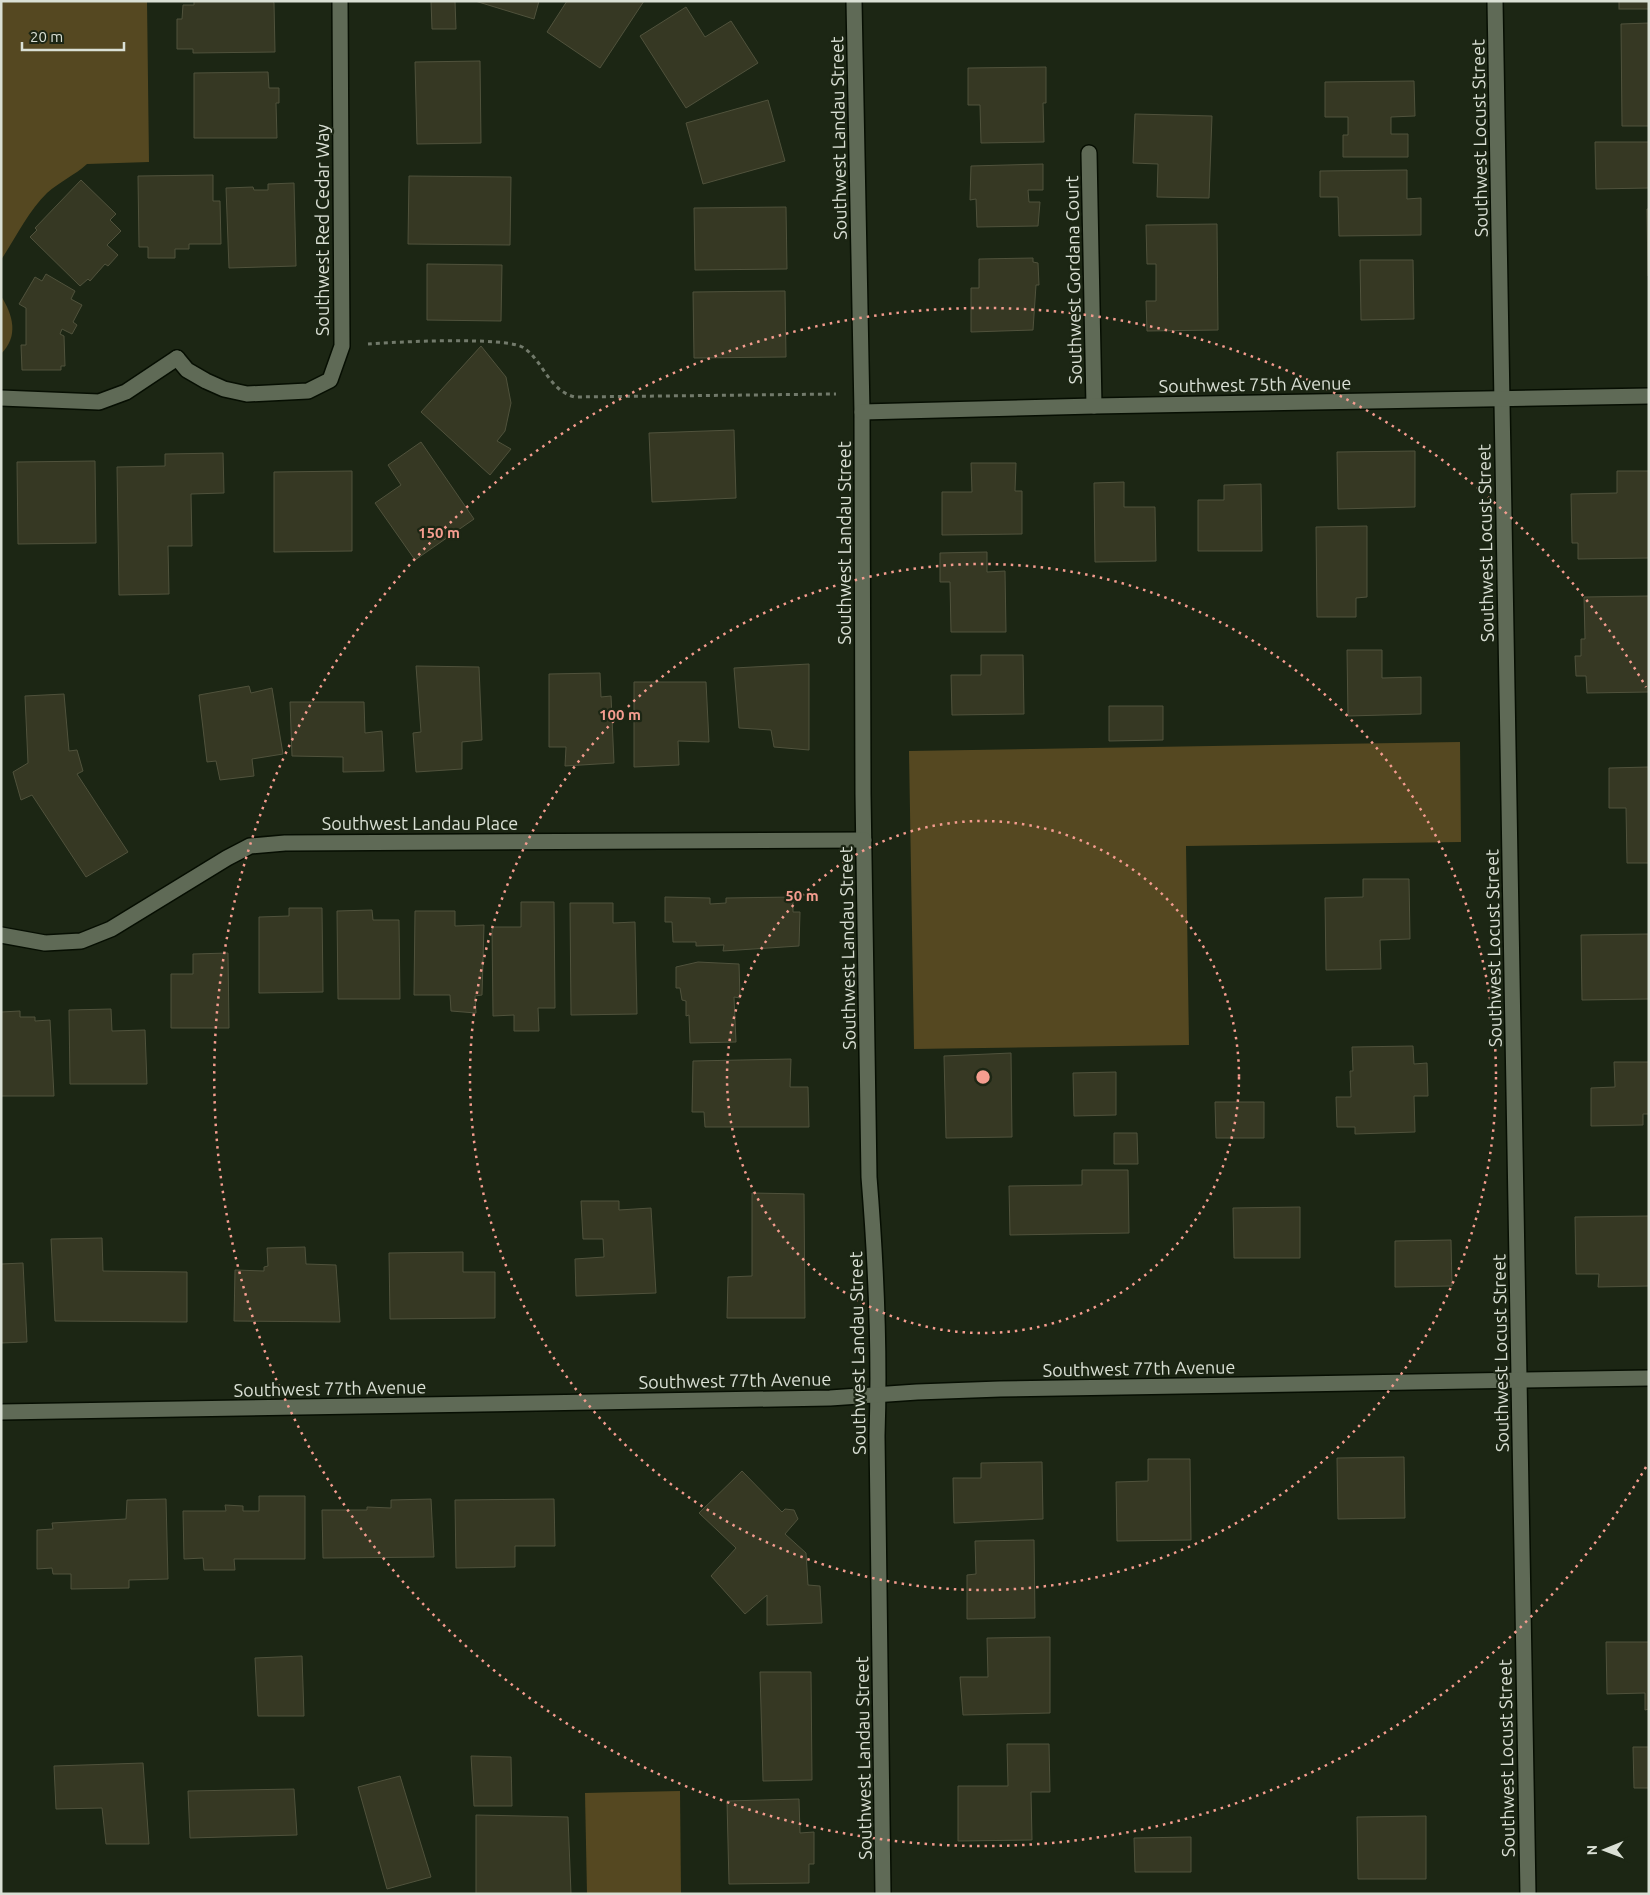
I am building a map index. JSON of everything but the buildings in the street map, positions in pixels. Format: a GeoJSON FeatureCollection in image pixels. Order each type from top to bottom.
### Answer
{"type":"FeatureCollection","features":[{"type":"Feature","properties":{"kind":"street","name":"Southwest Red Cedar Way"},"geometry":{"type":"LineString","coordinates":[[1,398],[99,402],[126,392],[177,358],[187,370],[224,389],[246,394],[285,394],[308,391],[330,380],[342,346],[340,1]]}},
{"type":"Feature","properties":{"kind":"street","name":"Southwest Landau Street"},"geometry":{"type":"LineString","coordinates":[[854,1],[862,394],[864,840],[869,1177],[874,1238],[879,1364],[877,1436],[883,1894]]}},
{"type":"Feature","properties":{"kind":"street","name":"Southwest Locust Street"},"geometry":{"type":"LineString","coordinates":[[1495,1],[1528,1894]]}},
{"type":"Feature","properties":{"kind":"street","name":"Southwest Gordana Court"},"geometry":{"type":"LineString","coordinates":[[1089,153],[1094,406]]}},
{"type":"Feature","properties":{"kind":"street","name":"Southwest 75th Avenue"},"geometry":{"type":"LineString","coordinates":[[862,412],[1649,396]]}},
{"type":"Feature","properties":{"kind":"street","name":"Southwest Landau Place"},"geometry":{"type":"LineString","coordinates":[[1,936],[45,943],[81,941],[111,929],[250,846],[285,842],[864,840]]}},
{"type":"Feature","properties":{"kind":"street","name":"Southwest 77th Avenue"},"geometry":{"type":"LineString","coordinates":[[1,1412],[878,1396],[917,1392],[1010,1389],[1649,1378]]}},
{"type":"Feature","properties":{"kind":"path"},"geometry":{"type":"LineString","coordinates":[[342,346],[414,342],[498,342],[515,344],[523,347],[530,354],[558,389],[565,395],[575,397],[862,394]]}},
{"type":"Feature","properties":{"kind":"shaded area"},"geometry":{"type":"Polygon","coordinates":[[[1,1],[147,1],[149,162],[87,164],[40,200],[1,260],[1,1]]]}},
{"type":"Feature","properties":{"kind":"shaded area"},"geometry":{"type":"Polygon","coordinates":[[[1,296],[9,311],[12,333],[7,347],[1,354],[1,296]]]}},
{"type":"Feature","properties":{"kind":"shaded area"},"geometry":{"type":"Polygon","coordinates":[[[1460,742],[1461,842],[1186,846],[1189,1045],[914,1049],[909,751],[1460,742]]]}},
{"type":"Feature","properties":{"kind":"shaded area"},"geometry":{"type":"Polygon","coordinates":[[[680,1791],[681,1894],[587,1894],[585,1793],[680,1791]]]}}]}
